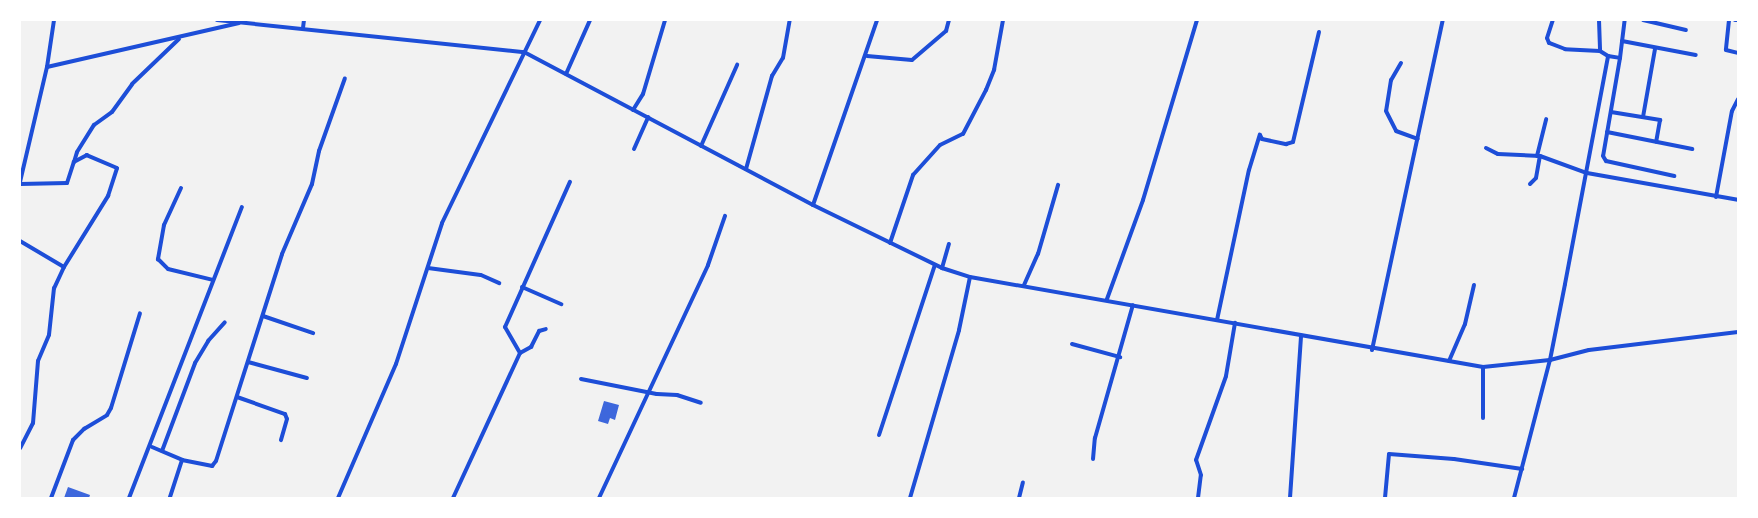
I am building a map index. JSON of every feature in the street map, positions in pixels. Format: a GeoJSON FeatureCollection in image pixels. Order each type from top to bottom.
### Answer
{"type":"FeatureCollection","features":[{"type":"Feature","properties":{"kind":"street"},"geometry":{"type":"LineString","coordinates":[[54,20],[47,68],[20,183],[67,183],[74,162],[94,125],[112,112],[132,84],[179,39]]}},
{"type":"Feature","properties":{"kind":"street"},"geometry":{"type":"LineString","coordinates":[[218,20],[524,52],[813,205],[935,265],[970,277],[1107,299],[1372,350],[1483,367],[1550,360],[1589,350],[1738,332]]}},
{"type":"Feature","properties":{"kind":"street"},"geometry":{"type":"LineString","coordinates":[[303,28],[304,20]]}},
{"type":"Feature","properties":{"kind":"street"},"geometry":{"type":"LineString","coordinates":[[338,498],[396,364],[442,223],[540,20]]}},
{"type":"Feature","properties":{"kind":"street"},"geometry":{"type":"LineString","coordinates":[[566,74],[590,20]]}},
{"type":"Feature","properties":{"kind":"street"},"geometry":{"type":"LineString","coordinates":[[633,110],[643,94],[664,20]]}},
{"type":"Feature","properties":{"kind":"street"},"geometry":{"type":"LineString","coordinates":[[746,169],[772,76],[783,58],[790,20]]}},
{"type":"Feature","properties":{"kind":"street"},"geometry":{"type":"LineString","coordinates":[[813,205],[867,56],[878,20]]}},
{"type":"Feature","properties":{"kind":"street"},"geometry":{"type":"LineString","coordinates":[[867,56],[912,60],[946,31],[949,20]]}},
{"type":"Feature","properties":{"kind":"street"},"geometry":{"type":"LineString","coordinates":[[890,243],[913,175],[940,145],[963,134],[986,90],[994,70],[1003,20]]}},
{"type":"Feature","properties":{"kind":"street"},"geometry":{"type":"LineString","coordinates":[[1107,299],[1143,200],[1197,20]]}},
{"type":"Feature","properties":{"kind":"street"},"geometry":{"type":"LineString","coordinates":[[1372,350],[1443,20]]}},
{"type":"Feature","properties":{"kind":"street"},"geometry":{"type":"LineString","coordinates":[[1553,20],[1547,38],[1549,43],[1565,49],[1600,51],[1608,56],[1620,58]]}},
{"type":"Feature","properties":{"kind":"street"},"geometry":{"type":"LineString","coordinates":[[1599,20],[1600,51]]}},
{"type":"Feature","properties":{"kind":"street"},"geometry":{"type":"LineString","coordinates":[[1625,20],[1603,156],[1606,161],[1674,176]]}},
{"type":"Feature","properties":{"kind":"street"},"geometry":{"type":"LineString","coordinates":[[1643,20],[1686,30]]}},
{"type":"Feature","properties":{"kind":"street"},"geometry":{"type":"LineString","coordinates":[[1729,20],[1726,50],[1738,53]]}},
{"type":"Feature","properties":{"kind":"street"},"geometry":{"type":"LineString","coordinates":[[47,68],[179,39],[241,22]]}},
{"type":"Feature","properties":{"kind":"street"},"geometry":{"type":"LineString","coordinates":[[1217,320],[1249,170],[1260,135],[1262,139],[1286,144],[1293,142],[1318,32]]}},
{"type":"Feature","properties":{"kind":"street"},"geometry":{"type":"LineString","coordinates":[[1622,41],[1655,49],[1696,55]]}},
{"type":"Feature","properties":{"kind":"street"},"geometry":{"type":"LineString","coordinates":[[1643,117],[1655,49]]}},
{"type":"Feature","properties":{"kind":"street"},"geometry":{"type":"LineString","coordinates":[[1514,498],[1550,360],[1608,56]]}},
{"type":"Feature","properties":{"kind":"street"},"geometry":{"type":"LineString","coordinates":[[1401,63],[1400,61],[1391,80],[1386,111],[1396,131],[1418,139]]}},
{"type":"Feature","properties":{"kind":"street"},"geometry":{"type":"LineString","coordinates":[[702,146],[737,65]]}},
{"type":"Feature","properties":{"kind":"street"},"geometry":{"type":"LineString","coordinates":[[152,447],[182,460],[212,466],[221,449],[295,220],[312,184],[319,151],[345,78]]}},
{"type":"Feature","properties":{"kind":"street"},"geometry":{"type":"LineString","coordinates":[[1716,197],[1732,111],[1738,100]]}},
{"type":"Feature","properties":{"kind":"street"},"geometry":{"type":"LineString","coordinates":[[1611,112],[1660,120],[1656,142]]}},
{"type":"Feature","properties":{"kind":"street"},"geometry":{"type":"LineString","coordinates":[[634,149],[648,117]]}},
{"type":"Feature","properties":{"kind":"street"},"geometry":{"type":"LineString","coordinates":[[1530,184],[1536,178],[1546,119]]}},
{"type":"Feature","properties":{"kind":"street"},"geometry":{"type":"LineString","coordinates":[[1607,132],[1692,149]]}},
{"type":"Feature","properties":{"kind":"street"},"geometry":{"type":"LineString","coordinates":[[1486,148],[1498,154],[1539,156],[1587,173],[1738,200]]}},
{"type":"Feature","properties":{"kind":"street"},"geometry":{"type":"LineString","coordinates":[[20,448],[33,423],[38,361],[49,335],[54,288],[64,267],[108,196],[117,168],[87,155],[74,162]]}},
{"type":"Feature","properties":{"kind":"street"},"geometry":{"type":"LineString","coordinates":[[520,353],[506,327],[522,287],[570,182]]}},
{"type":"Feature","properties":{"kind":"street"},"geometry":{"type":"LineString","coordinates":[[1024,286],[1038,254],[1058,185]]}},
{"type":"Feature","properties":{"kind":"street"},"geometry":{"type":"LineString","coordinates":[[181,188],[164,225],[158,259],[168,269],[213,280]]}},
{"type":"Feature","properties":{"kind":"street"},"geometry":{"type":"LineString","coordinates":[[129,498],[152,447],[213,280],[242,207]]}},
{"type":"Feature","properties":{"kind":"street"},"geometry":{"type":"LineString","coordinates":[[599,498],[647,390],[708,265],[724,216]]}},
{"type":"Feature","properties":{"kind":"street"},"geometry":{"type":"LineString","coordinates":[[20,241],[64,267]]}},
{"type":"Feature","properties":{"kind":"street"},"geometry":{"type":"LineString","coordinates":[[942,268],[949,244]]}},
{"type":"Feature","properties":{"kind":"street"},"geometry":{"type":"LineString","coordinates":[[879,434],[935,265]]}},
{"type":"Feature","properties":{"kind":"street"},"geometry":{"type":"LineString","coordinates":[[428,268],[481,275],[499,282]]}},
{"type":"Feature","properties":{"kind":"street"},"geometry":{"type":"LineString","coordinates":[[910,498],[959,330],[970,277]]}},
{"type":"Feature","properties":{"kind":"street"},"geometry":{"type":"LineString","coordinates":[[1449,361],[1465,324],[1474,285]]}},
{"type":"Feature","properties":{"kind":"street"},"geometry":{"type":"LineString","coordinates":[[522,287],[561,304]]}},
{"type":"Feature","properties":{"kind":"street"},"geometry":{"type":"LineString","coordinates":[[1092,459],[1095,438],[1120,357],[1133,305]]}},
{"type":"Feature","properties":{"kind":"street"},"geometry":{"type":"LineString","coordinates":[[51,498],[73,440],[84,429],[108,415],[140,313]]}},
{"type":"Feature","properties":{"kind":"street"},"geometry":{"type":"LineString","coordinates":[[263,316],[314,333]]}},
{"type":"Feature","properties":{"kind":"street"},"geometry":{"type":"LineString","coordinates":[[162,451],[196,363],[208,341],[225,322]]}},
{"type":"Feature","properties":{"kind":"street"},"geometry":{"type":"LineString","coordinates":[[1198,498],[1201,475],[1196,460],[1226,376],[1235,323]]}},
{"type":"Feature","properties":{"kind":"street"},"geometry":{"type":"LineString","coordinates":[[453,498],[520,353],[531,346],[539,331],[546,329]]}},
{"type":"Feature","properties":{"kind":"street"},"geometry":{"type":"LineString","coordinates":[[1290,498],[1301,335]]}},
{"type":"Feature","properties":{"kind":"street"},"geometry":{"type":"LineString","coordinates":[[1072,344],[1120,357]]}},
{"type":"Feature","properties":{"kind":"street"},"geometry":{"type":"LineString","coordinates":[[248,362],[308,378]]}},
{"type":"Feature","properties":{"kind":"street"},"geometry":{"type":"LineString","coordinates":[[1483,367],[1483,418]]}},
{"type":"Feature","properties":{"kind":"street"},"geometry":{"type":"LineString","coordinates":[[581,379],[647,390],[701,402]]}},
{"type":"Feature","properties":{"kind":"street"},"geometry":{"type":"LineString","coordinates":[[237,397],[285,414],[287,419],[281,440]]}},
{"type":"Feature","properties":{"kind":"street"},"geometry":{"type":"LineString","coordinates":[[1385,498],[1389,454],[1454,459],[1522,469]]}},
{"type":"Feature","properties":{"kind":"street"},"geometry":{"type":"LineString","coordinates":[[177,498],[170,497],[182,460]]}},
{"type":"Feature","properties":{"kind":"street"},"geometry":{"type":"LineString","coordinates":[[1019,498],[1023,482]]}},
{"type":"Feature","properties":{"kind":"building"},"geometry":{"type":"Polygon","coordinates":[[[604,401],[619,405],[615,420],[610,418],[608,424],[598,421],[604,401]]]}},
{"type":"Feature","properties":{"kind":"building"},"geometry":{"type":"Polygon","coordinates":[[[68,487],[90,495],[89,498],[64,498],[68,487]]]}}]}
